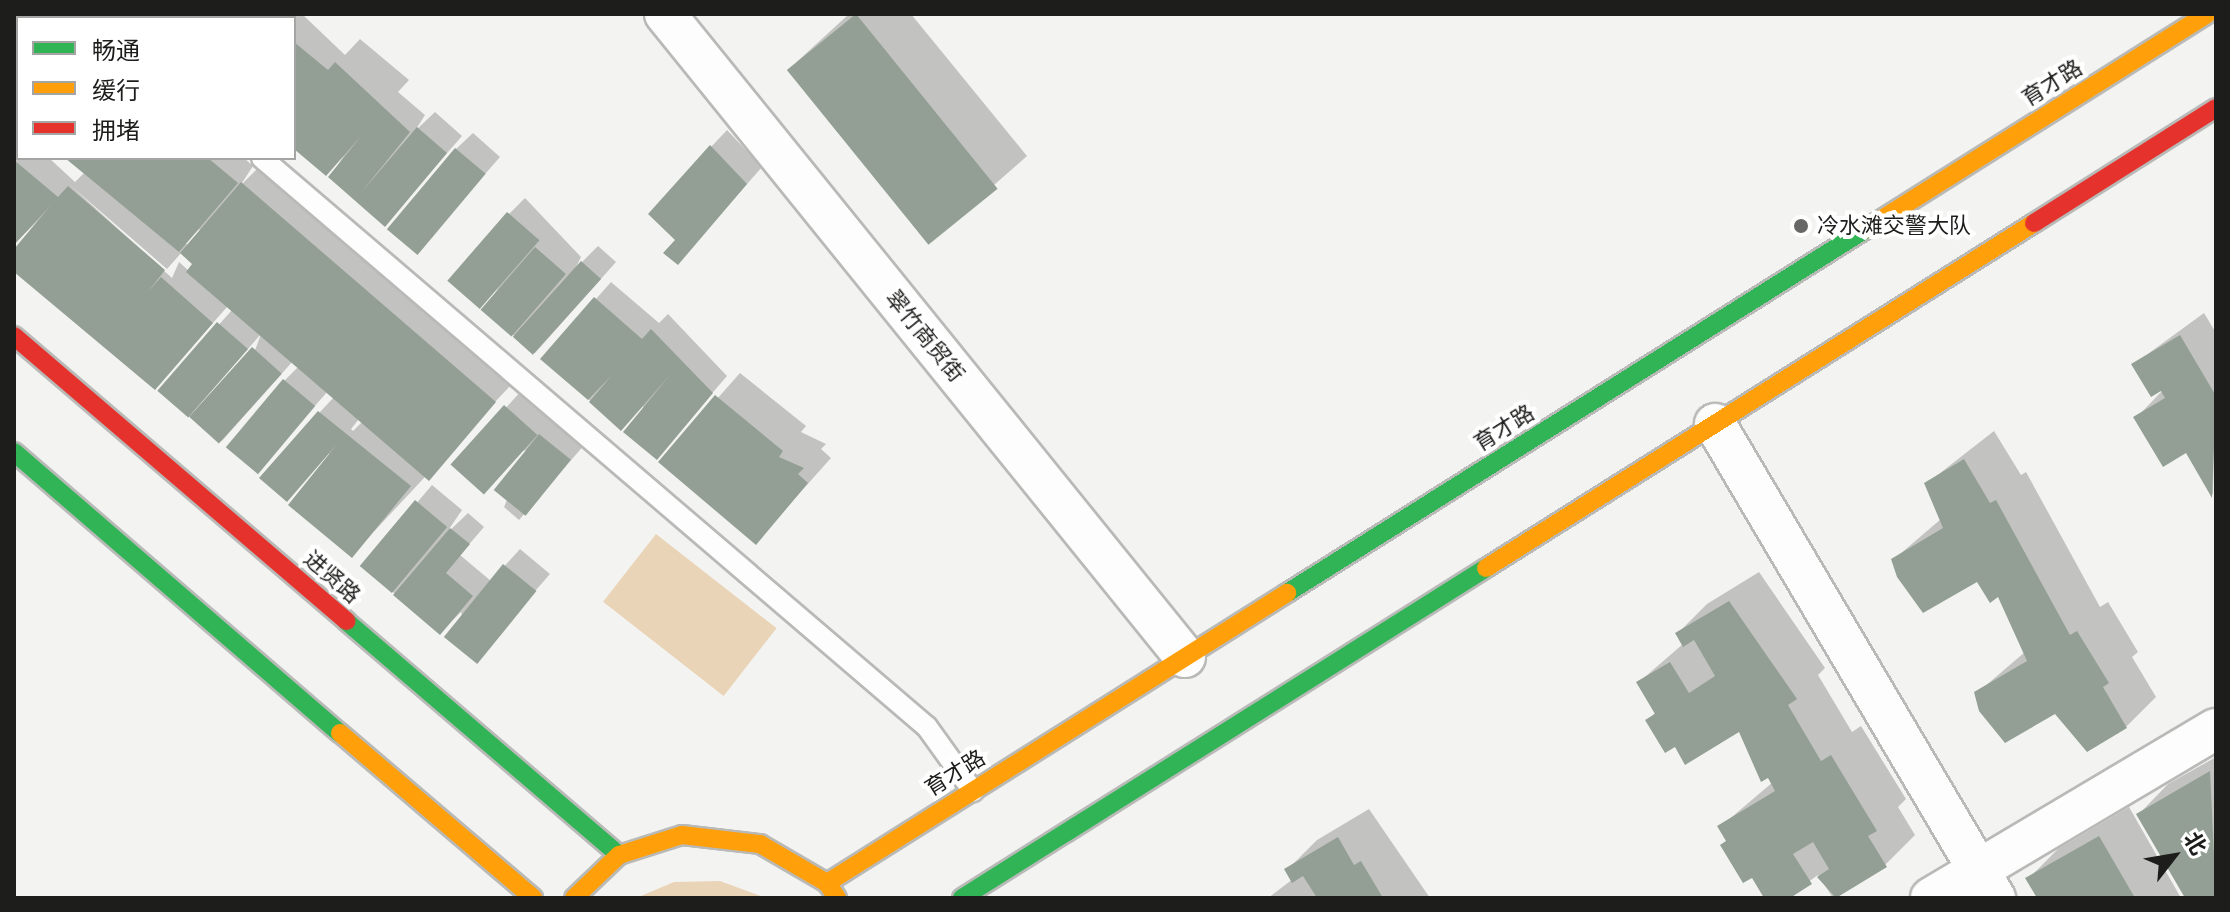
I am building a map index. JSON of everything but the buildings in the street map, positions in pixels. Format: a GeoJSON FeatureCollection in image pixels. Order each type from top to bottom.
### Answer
{"type":"FeatureCollection","features":[{"type":"Feature","properties":{"kind":"main road","name":"育才路"},"geometry":{"type":"LineString","coordinates":[[832,890],[973,791],[2207,14]]}},
{"type":"Feature","properties":{"kind":"main road"},"geometry":{"type":"LineString","coordinates":[[962,898],[2216,108]]}},
{"type":"Feature","properties":{"kind":"main road","name":"进贤路"},"geometry":{"type":"LineString","coordinates":[[14,336],[619,855]]}},
{"type":"Feature","properties":{"kind":"main road"},"geometry":{"type":"LineString","coordinates":[[14,452],[533,898]]}},
{"type":"Feature","properties":{"kind":"main road"},"geometry":{"type":"LineString","coordinates":[[574,898],[619,855],[682,835],[760,844],[832,890]]}},
{"type":"Feature","properties":{"kind":"street","name":"翠竹商贸街"},"geometry":{"type":"LineString","coordinates":[[665,14],[1185,657]]}},
{"type":"Feature","properties":{"kind":"street"},"geometry":{"type":"LineString","coordinates":[[1715,424],[1987,884]]}},
{"type":"Feature","properties":{"kind":"street"},"geometry":{"type":"LineString","coordinates":[[1931,898],[1987,884],[2216,729]]}},
{"type":"Feature","properties":{"kind":"lane"},"geometry":{"type":"LineString","coordinates":[[264,160],[927,727],[973,791]]}},
{"type":"Feature","properties":{"kind":"shaded area"},"geometry":{"type":"Polygon","coordinates":[[[656,534],[777,628],[724,696],[603,602],[656,534]]]}},
{"type":"Feature","properties":{"kind":"shaded area"},"geometry":{"type":"Polygon","coordinates":[[[720,881],[766,898],[636,898],[674,882],[720,881]]]}},
{"type":"Feature","properties":{"kind":"traffic: fast"},"geometry":{"type":"LineString","coordinates":[[1287,593],[1866,229]]}},
{"type":"Feature","properties":{"kind":"traffic: fast"},"geometry":{"type":"LineString","coordinates":[[14,452],[340,733]]}},
{"type":"Feature","properties":{"kind":"traffic: fast"},"geometry":{"type":"LineString","coordinates":[[962,898],[1486,568]]}},
{"type":"Feature","properties":{"kind":"traffic: fast"},"geometry":{"type":"LineString","coordinates":[[346,621],[619,855]]}},
{"type":"Feature","properties":{"kind":"traffic: slow"},"geometry":{"type":"LineString","coordinates":[[1866,229],[2207,14]]}},
{"type":"Feature","properties":{"kind":"traffic: slow"},"geometry":{"type":"LineString","coordinates":[[1486,568],[2034,223]]}},
{"type":"Feature","properties":{"kind":"traffic: slow"},"geometry":{"type":"LineString","coordinates":[[827,883],[1287,593]]}},
{"type":"Feature","properties":{"kind":"traffic: slow"},"geometry":{"type":"LineString","coordinates":[[340,733],[533,898]]}},
{"type":"Feature","properties":{"kind":"traffic: slow"},"geometry":{"type":"LineString","coordinates":[[574,898],[619,855],[682,835],[760,844],[827,883],[837,898]]}},
{"type":"Feature","properties":{"kind":"traffic: jam"},"geometry":{"type":"LineString","coordinates":[[2034,223],[2216,108]]}},
{"type":"Feature","properties":{"kind":"traffic: jam"},"geometry":{"type":"LineString","coordinates":[[14,336],[346,621]]}},
{"type":"Feature","properties":{"kind":"place","name":"冷水滩交警大队"},"geometry":{"type":"Point","coordinates":[1801,226]}}]}
